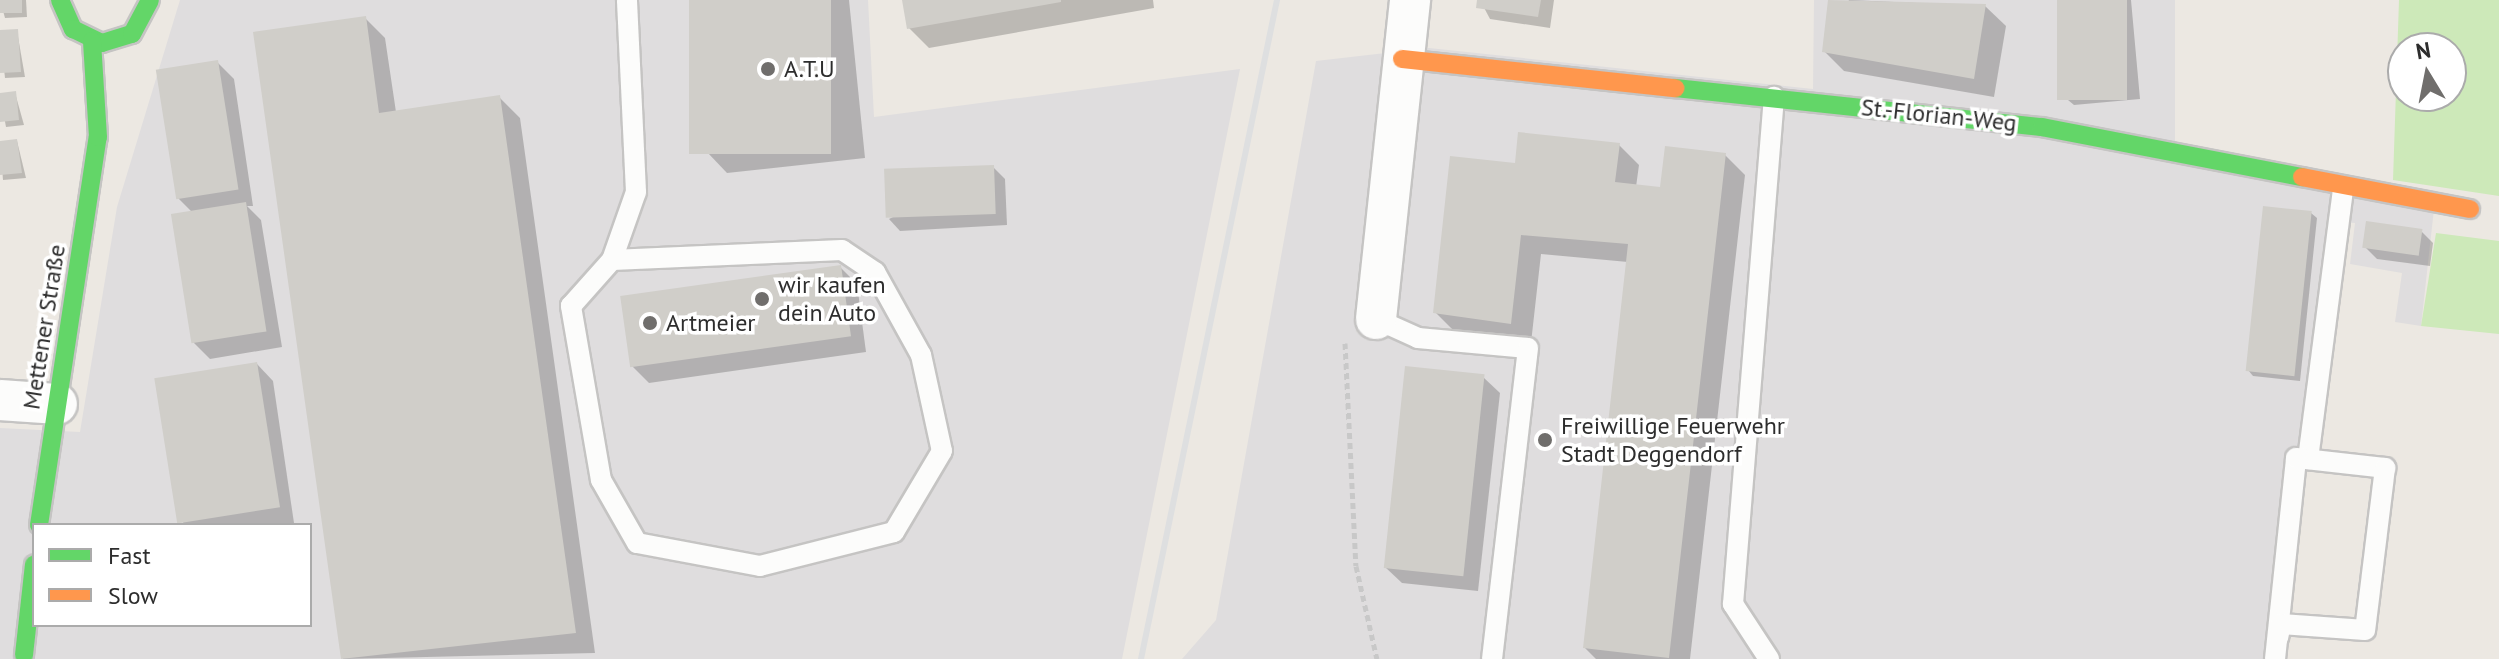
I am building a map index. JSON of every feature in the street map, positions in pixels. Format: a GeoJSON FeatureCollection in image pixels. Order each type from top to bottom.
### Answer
{"type":"FeatureCollection","features":[{"type":"Feature","properties":{"kind":"street"},"geometry":{"type":"LineString","coordinates":[[60,0],[73,29],[92,41],[123,39],[140,26],[150,0]]}},
{"type":"Feature","properties":{"kind":"street"},"geometry":{"type":"LineString","coordinates":[[1376,319],[1410,0]]}},
{"type":"Feature","properties":{"kind":"street"},"geometry":{"type":"LineString","coordinates":[[123,39],[123,64]]}},
{"type":"Feature","properties":{"kind":"street","name":"Mettener Straße"},"geometry":{"type":"LineString","coordinates":[[39,523],[98,137],[92,41]]}},
{"type":"Feature","properties":{"kind":"street","name":"St.-Florian-Weg"},"geometry":{"type":"LineString","coordinates":[[1402,59],[2042,127],[2343,190],[2470,209]]}},
{"type":"Feature","properties":{"kind":"street","name":"Mettener Straße"},"geometry":{"type":"LineString","coordinates":[[98,137],[118,99]]}},
{"type":"Feature","properties":{"kind":"street"},"geometry":{"type":"LineString","coordinates":[[0,400],[57,404]]}},
{"type":"Feature","properties":{"kind":"street"},"geometry":{"type":"LineString","coordinates":[[0,658],[30,657],[32,611]]}},
{"type":"Feature","properties":{"kind":"lane"},"geometry":{"type":"LineString","coordinates":[[612,260],[842,250],[875,272],[921,355],[942,451],[894,532],[760,566],[637,543],[601,480],[571,306],[612,260],[636,192],[627,0]]}},
{"type":"Feature","properties":{"kind":"lane"},"geometry":{"type":"LineString","coordinates":[[1769,659],[1733,604],[1774,97]]}},
{"type":"Feature","properties":{"kind":"lane"},"geometry":{"type":"LineString","coordinates":[[2308,459],[2343,190]]}},
{"type":"Feature","properties":{"kind":"lane"},"geometry":{"type":"LineString","coordinates":[[2470,209],[2499,213]]}},
{"type":"Feature","properties":{"kind":"lane"},"geometry":{"type":"LineString","coordinates":[[1376,319],[1418,338],[1528,348],[1493,655]]}},
{"type":"Feature","properties":{"kind":"lane"},"geometry":{"type":"LineString","coordinates":[[2275,659],[2296,458],[2385,468],[2365,630],[2281,624],[2278,638]]}},
{"type":"Feature","properties":{"kind":"path"},"geometry":{"type":"LineString","coordinates":[[1349,363],[1356,566],[1377,659]]}},
{"type":"Feature","properties":{"kind":"shaded area"},"geometry":{"type":"Polygon","coordinates":[[[180,0],[868,0],[874,117],[1240,69],[1122,659],[0,659],[0,428],[80,432],[117,207],[180,0]]]}},
{"type":"Feature","properties":{"kind":"shaded area"},"geometry":{"type":"Polygon","coordinates":[[[1814,0],[2175,0],[2175,146],[2436,191],[2421,326],[2395,322],[2402,273],[2350,264],[2355,223],[2331,221],[2266,659],[1182,659],[1216,620],[1316,61],[1429,48],[1813,89],[1814,0]]]}},
{"type":"Feature","properties":{"kind":"green space"},"geometry":{"type":"Polygon","coordinates":[[[2399,0],[2499,0],[2499,196],[2393,180],[2395,112],[2467,112],[2467,32],[2398,32],[2399,0]]]}},
{"type":"Feature","properties":{"kind":"green space"},"geometry":{"type":"Polygon","coordinates":[[[2436,233],[2499,241],[2499,334],[2421,326],[2436,233]]]}},
{"type":"Feature","properties":{"kind":"building"},"geometry":{"type":"Polygon","coordinates":[[[0,0],[22,0],[22,13],[0,13],[0,0]]]}},
{"type":"Feature","properties":{"kind":"building","name":"A.T.U"},"geometry":{"type":"Polygon","coordinates":[[[689,0],[831,0],[831,154],[689,154],[689,0]]]}},
{"type":"Feature","properties":{"kind":"building"},"geometry":{"type":"Polygon","coordinates":[[[902,0],[1061,0],[1061,2],[907,29],[902,0]]]}},
{"type":"Feature","properties":{"kind":"building"},"geometry":{"type":"Polygon","coordinates":[[[1477,0],[1541,0],[1538,17],[1476,8],[1477,0]]]}},
{"type":"Feature","properties":{"kind":"building"},"geometry":{"type":"Polygon","coordinates":[[[1828,0],[1986,4],[1974,79],[1822,52],[1828,0]]]}},
{"type":"Feature","properties":{"kind":"building"},"geometry":{"type":"Polygon","coordinates":[[[2057,0],[2127,0],[2127,100],[2057,100],[2057,0]]]}},
{"type":"Feature","properties":{"kind":"building"},"geometry":{"type":"Polygon","coordinates":[[[366,16],[379,113],[500,95],[576,633],[341,659],[253,32],[366,16]]]}},
{"type":"Feature","properties":{"kind":"building"},"geometry":{"type":"Polygon","coordinates":[[[18,29],[21,72],[0,73],[0,30],[18,29]]]}},
{"type":"Feature","properties":{"kind":"building"},"geometry":{"type":"Polygon","coordinates":[[[218,60],[238,189],[176,199],[156,70],[218,60]]]}},
{"type":"Feature","properties":{"kind":"building"},"geometry":{"type":"Polygon","coordinates":[[[16,91],[19,120],[0,122],[0,93],[16,91]]]}},
{"type":"Feature","properties":{"kind":"building"},"geometry":{"type":"Polygon","coordinates":[[[1518,132],[1620,143],[1615,182],[1660,187],[1665,146],[1726,153],[1669,658],[1583,648],[1628,244],[1521,235],[1511,324],[1433,313],[1450,156],[1515,163],[1518,132]]]}},
{"type":"Feature","properties":{"kind":"building"},"geometry":{"type":"Polygon","coordinates":[[[17,139],[22,173],[0,175],[0,141],[17,139]]]}},
{"type":"Feature","properties":{"kind":"building"},"geometry":{"type":"Polygon","coordinates":[[[994,165],[996,214],[886,218],[884,169],[994,165]]]}},
{"type":"Feature","properties":{"kind":"building"},"geometry":{"type":"Polygon","coordinates":[[[246,202],[266,331],[191,343],[171,214],[246,202]]]}},
{"type":"Feature","properties":{"kind":"building"},"geometry":{"type":"Polygon","coordinates":[[[2263,206],[2312,211],[2294,376],[2246,371],[2263,206]]]}},
{"type":"Feature","properties":{"kind":"building"},"geometry":{"type":"Polygon","coordinates":[[[2366,221],[2422,229],[2419,256],[2362,248],[2366,221]]]}},
{"type":"Feature","properties":{"kind":"building"},"geometry":{"type":"Polygon","coordinates":[[[841,265],[851,336],[630,367],[620,296],[841,265]]]}},
{"type":"Feature","properties":{"kind":"building"},"geometry":{"type":"Polygon","coordinates":[[[257,362],[280,507],[177,523],[154,378],[257,362]]]}},
{"type":"Feature","properties":{"kind":"building"},"geometry":{"type":"Polygon","coordinates":[[[1405,366],[1485,374],[1463,576],[1384,568],[1405,366]]]}},
{"type":"Feature","properties":{"kind":"railway"},"geometry":{"type":"LineString","coordinates":[[1141,659],[1277,0]]}},
{"type":"Feature","properties":{"kind":"traffic: fast"},"geometry":{"type":"LineString","coordinates":[[60,0],[73,29],[102,43],[132,34],[150,0]]}},
{"type":"Feature","properties":{"kind":"traffic: fast"},"geometry":{"type":"LineString","coordinates":[[39,523],[98,137],[92,41]]}},
{"type":"Feature","properties":{"kind":"traffic: fast"},"geometry":{"type":"LineString","coordinates":[[1675,88],[2042,127],[2302,177]]}},
{"type":"Feature","properties":{"kind":"traffic: fast"},"geometry":{"type":"LineString","coordinates":[[24,655],[32,583]]}},
{"type":"Feature","properties":{"kind":"traffic: slow"},"geometry":{"type":"LineString","coordinates":[[1402,59],[1675,88]]}},
{"type":"Feature","properties":{"kind":"traffic: slow"},"geometry":{"type":"LineString","coordinates":[[2302,177],[2470,209]]}},
{"type":"Feature","properties":{"kind":"place","name":"A.T.U"},"geometry":{"type":"Point","coordinates":[768,69]}},
{"type":"Feature","properties":{"kind":"place","name":"wir kaufen dein Auto"},"geometry":{"type":"Point","coordinates":[762,299]}},
{"type":"Feature","properties":{"kind":"place","name":"Artmeier"},"geometry":{"type":"Point","coordinates":[650,323]}},
{"type":"Feature","properties":{"kind":"place","name":"Freiwillige Feuerwehr Stadt Deggendorf"},"geometry":{"type":"Point","coordinates":[1545,440]}}]}
